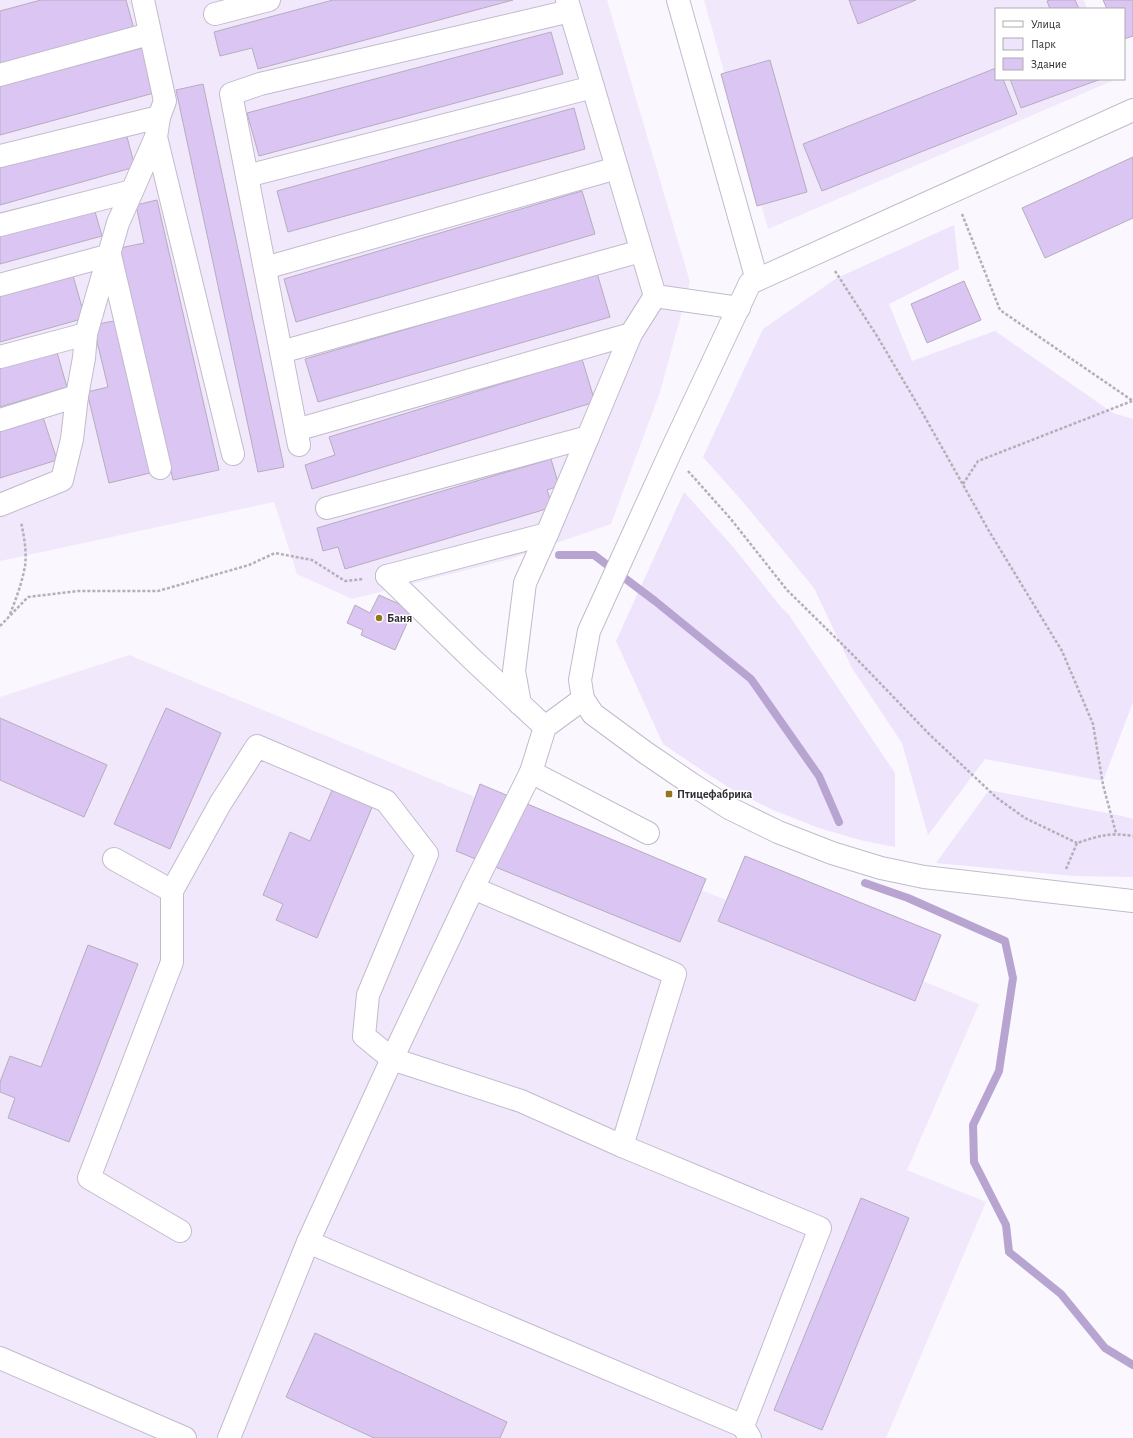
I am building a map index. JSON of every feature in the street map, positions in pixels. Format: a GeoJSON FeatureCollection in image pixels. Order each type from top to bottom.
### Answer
{"type":"FeatureCollection","features":[{"type":"Feature","properties":{"kind":"street"},"geometry":{"type":"LineString","coordinates":[[8,501],[62,480],[72,439],[86,334],[118,223],[157,127],[165,101],[142,0]]}},
{"type":"Feature","properties":{"kind":"street"},"geometry":{"type":"LineString","coordinates":[[215,14],[268,0]]}},
{"type":"Feature","properties":{"kind":"street"},"geometry":{"type":"LineString","coordinates":[[678,0],[754,281]]}},
{"type":"Feature","properties":{"kind":"street"},"geometry":{"type":"LineString","coordinates":[[520,704],[514,671],[525,583],[548,534],[631,334],[655,296],[618,168],[568,5],[260,84],[232,94],[297,438],[631,334]]}},
{"type":"Feature","properties":{"kind":"street"},"geometry":{"type":"LineString","coordinates":[[0,75],[149,34]]}},
{"type":"Feature","properties":{"kind":"street"},"geometry":{"type":"LineString","coordinates":[[247,176],[593,87]]}},
{"type":"Feature","properties":{"kind":"street"},"geometry":{"type":"LineString","coordinates":[[1133,110],[754,281],[739,308],[671,451],[589,630],[580,680],[583,699],[593,714],[646,753],[729,808],[778,832],[832,853],[881,868],[924,876],[1133,901]]}},
{"type":"Feature","properties":{"kind":"street"},"geometry":{"type":"LineString","coordinates":[[0,156],[157,127]]}},
{"type":"Feature","properties":{"kind":"street"},"geometry":{"type":"LineString","coordinates":[[157,127],[233,454]]}},
{"type":"Feature","properties":{"kind":"street"},"geometry":{"type":"LineString","coordinates":[[265,268],[618,168]]}},
{"type":"Feature","properties":{"kind":"street"},"geometry":{"type":"LineString","coordinates":[[0,225],[132,191]]}},
{"type":"Feature","properties":{"kind":"street"},"geometry":{"type":"LineString","coordinates":[[281,352],[641,251]]}},
{"type":"Feature","properties":{"kind":"street"},"geometry":{"type":"LineString","coordinates":[[0,285],[110,255]]}},
{"type":"Feature","properties":{"kind":"street"},"geometry":{"type":"LineString","coordinates":[[110,255],[160,468]]}},
{"type":"Feature","properties":{"kind":"street"},"geometry":{"type":"LineString","coordinates":[[655,296],[739,308]]}},
{"type":"Feature","properties":{"kind":"street"},"geometry":{"type":"LineString","coordinates":[[0,357],[86,334]]}},
{"type":"Feature","properties":{"kind":"street"},"geometry":{"type":"LineString","coordinates":[[0,420],[77,396]]}},
{"type":"Feature","properties":{"kind":"street"},"geometry":{"type":"LineString","coordinates":[[327,508],[588,437]]}},
{"type":"Feature","properties":{"kind":"street"},"geometry":{"type":"LineString","coordinates":[[387,576],[548,534]]}},
{"type":"Feature","properties":{"kind":"street"},"geometry":{"type":"LineString","coordinates":[[387,576],[472,659],[545,727]]}},
{"type":"Feature","properties":{"kind":"street"},"geometry":{"type":"LineString","coordinates":[[229,1438],[308,1242],[472,888],[531,772],[545,727],[583,699]]}},
{"type":"Feature","properties":{"kind":"street"},"geometry":{"type":"LineString","coordinates":[[180,1231],[89,1178],[172,962],[172,890],[220,804],[258,746],[386,801],[428,854],[368,995],[364,1036],[392,1060],[521,1101],[622,1146],[820,1228],[747,1432],[308,1242]]}},
{"type":"Feature","properties":{"kind":"street"},"geometry":{"type":"LineString","coordinates":[[531,772],[648,833]]}},
{"type":"Feature","properties":{"kind":"street"},"geometry":{"type":"LineString","coordinates":[[114,859],[172,890]]}},
{"type":"Feature","properties":{"kind":"street"},"geometry":{"type":"LineString","coordinates":[[472,888],[675,974],[622,1146]]}},
{"type":"Feature","properties":{"kind":"street"},"geometry":{"type":"LineString","coordinates":[[0,1358],[185,1438]]}},
{"type":"Feature","properties":{"kind":"path"},"geometry":{"type":"LineString","coordinates":[[953,191],[1000,310],[1133,401]]}},
{"type":"Feature","properties":{"kind":"path"},"geometry":{"type":"LineString","coordinates":[[822,250],[877,336],[989,531],[1062,651],[1093,724],[1103,785],[1116,833]]}},
{"type":"Feature","properties":{"kind":"path"},"geometry":{"type":"LineString","coordinates":[[963,484],[978,461],[1133,401]]}},
{"type":"Feature","properties":{"kind":"path"},"geometry":{"type":"LineString","coordinates":[[671,451],[730,518],[787,590],[852,654],[930,735],[997,798],[1025,818],[1077,843],[1106,834],[1116,833],[1133,836]]}},
{"type":"Feature","properties":{"kind":"path"},"geometry":{"type":"LineString","coordinates":[[8,501],[24,538],[25,565],[19,589],[8,617]]}},
{"type":"Feature","properties":{"kind":"path"},"geometry":{"type":"LineString","coordinates":[[0,626],[28,597],[78,591],[158,591],[249,565],[275,554],[312,560],[345,582],[387,576]]}},
{"type":"Feature","properties":{"kind":"path"},"geometry":{"type":"LineString","coordinates":[[1055,892],[1077,843]]}},
{"type":"Feature","properties":{"kind":"shaded area"},"geometry":{"type":"Polygon","coordinates":[[[0,0],[607,0],[690,282],[660,392],[611,524],[510,559],[352,599],[297,574],[274,502],[0,561],[0,0]]]}},
{"type":"Feature","properties":{"kind":"shaded area"},"geometry":{"type":"Polygon","coordinates":[[[704,0],[1084,0],[1087,8],[995,8],[995,80],[1112,81],[768,229],[704,0]]]}},
{"type":"Feature","properties":{"kind":"shaded area"},"geometry":{"type":"Polygon","coordinates":[[[129,655],[979,1004],[907,1170],[986,1202],[886,1438],[0,1438],[0,697],[129,655]]]}},
{"type":"Feature","properties":{"kind":"green space"},"geometry":{"type":"Polygon","coordinates":[[[954,225],[959,269],[889,304],[912,361],[995,331],[1113,413],[1133,419],[1133,702],[1103,781],[985,759],[928,835],[902,743],[852,668],[814,588],[743,502],[703,457],[763,329],[837,278],[954,225]]]}},
{"type":"Feature","properties":{"kind":"green space"},"geometry":{"type":"Polygon","coordinates":[[[684,492],[734,548],[789,615],[895,773],[895,847],[860,840],[819,828],[773,810],[733,790],[663,744],[616,641],[684,492]]]}},
{"type":"Feature","properties":{"kind":"green space"},"geometry":{"type":"Polygon","coordinates":[[[989,790],[1133,819],[1133,877],[1073,876],[936,863],[989,790]]]}},
{"type":"Feature","properties":{"kind":"building"},"geometry":{"type":"Polygon","coordinates":[[[41,0],[126,0],[134,29],[0,66],[0,11],[41,0]]]}},
{"type":"Feature","properties":{"kind":"building"},"geometry":{"type":"Polygon","coordinates":[[[333,0],[513,0],[258,69],[252,48],[220,56],[214,32],[333,0]]]}},
{"type":"Feature","properties":{"kind":"building"},"geometry":{"type":"Polygon","coordinates":[[[849,0],[916,0],[858,24],[849,0]]]}},
{"type":"Feature","properties":{"kind":"building"},"geometry":{"type":"Polygon","coordinates":[[[1075,0],[1079,8],[1050,8],[1047,1],[1075,0]]]}},
{"type":"Feature","properties":{"kind":"building"},"geometry":{"type":"Polygon","coordinates":[[[1103,0],[1133,0],[1133,36],[1125,39],[1125,8],[1107,8],[1103,0]]]}},
{"type":"Feature","properties":{"kind":"building"},"geometry":{"type":"Polygon","coordinates":[[[551,32],[563,74],[259,156],[247,113],[551,32]]]}},
{"type":"Feature","properties":{"kind":"building"},"geometry":{"type":"Polygon","coordinates":[[[142,48],[154,93],[0,135],[0,86],[142,48]]]}},
{"type":"Feature","properties":{"kind":"building"},"geometry":{"type":"Polygon","coordinates":[[[770,60],[807,192],[757,206],[721,74],[770,60]]]}},
{"type":"Feature","properties":{"kind":"building"},"geometry":{"type":"Polygon","coordinates":[[[995,68],[995,80],[1003,80],[1017,114],[822,191],[803,144],[995,68]]]}},
{"type":"Feature","properties":{"kind":"building"},"geometry":{"type":"Polygon","coordinates":[[[1010,80],[1098,80],[1021,108],[1010,80]]]}},
{"type":"Feature","properties":{"kind":"building"},"geometry":{"type":"Polygon","coordinates":[[[203,84],[284,467],[258,472],[176,90],[203,84]]]}},
{"type":"Feature","properties":{"kind":"building"},"geometry":{"type":"Polygon","coordinates":[[[574,108],[585,149],[288,232],[277,191],[574,108]]]}},
{"type":"Feature","properties":{"kind":"building"},"geometry":{"type":"Polygon","coordinates":[[[125,129],[135,167],[0,205],[0,164],[125,129]]]}},
{"type":"Feature","properties":{"kind":"building"},"geometry":{"type":"Polygon","coordinates":[[[1133,157],[1133,218],[1045,258],[1022,208],[1133,157]]]}},
{"type":"Feature","properties":{"kind":"building"},"geometry":{"type":"Polygon","coordinates":[[[582,191],[595,234],[296,322],[284,279],[582,191]]]}},
{"type":"Feature","properties":{"kind":"building"},"geometry":{"type":"Polygon","coordinates":[[[157,200],[219,470],[173,480],[120,248],[144,243],[136,205],[157,200]]]}},
{"type":"Feature","properties":{"kind":"building"},"geometry":{"type":"Polygon","coordinates":[[[94,208],[102,236],[0,264],[0,234],[94,208]]]}},
{"type":"Feature","properties":{"kind":"building"},"geometry":{"type":"Polygon","coordinates":[[[72,272],[85,318],[0,342],[0,292],[72,272]]]}},
{"type":"Feature","properties":{"kind":"building"},"geometry":{"type":"Polygon","coordinates":[[[597,273],[610,317],[318,402],[305,359],[597,273]]]}},
{"type":"Feature","properties":{"kind":"building"},"geometry":{"type":"Polygon","coordinates":[[[964,281],[981,320],[927,343],[911,304],[964,281]]]}},
{"type":"Feature","properties":{"kind":"building"},"geometry":{"type":"Polygon","coordinates":[[[114,321],[150,473],[109,483],[87,392],[108,387],[93,325],[114,321]]]}},
{"type":"Feature","properties":{"kind":"building"},"geometry":{"type":"Polygon","coordinates":[[[56,349],[67,387],[0,407],[0,366],[56,349]]]}},
{"type":"Feature","properties":{"kind":"building"},"geometry":{"type":"Polygon","coordinates":[[[582,359],[595,402],[312,489],[305,465],[335,455],[329,437],[582,359]]]}},
{"type":"Feature","properties":{"kind":"building"},"geometry":{"type":"Polygon","coordinates":[[[43,417],[57,460],[0,478],[0,431],[43,417]]]}},
{"type":"Feature","properties":{"kind":"building"},"geometry":{"type":"Polygon","coordinates":[[[551,459],[559,486],[547,490],[553,507],[345,569],[338,547],[323,551],[317,528],[551,459]]]}},
{"type":"Feature","properties":{"kind":"building","name":"Баня"},"geometry":{"type":"Polygon","coordinates":[[[379,595],[413,610],[395,650],[361,635],[363,630],[347,623],[355,605],[370,613],[379,595]]]}},
{"type":"Feature","properties":{"kind":"building"},"geometry":{"type":"Polygon","coordinates":[[[166,708],[221,733],[170,849],[114,824],[166,708]]]}},
{"type":"Feature","properties":{"kind":"building"},"geometry":{"type":"Polygon","coordinates":[[[0,718],[107,765],[84,817],[0,780],[0,718]]]}},
{"type":"Feature","properties":{"kind":"building"},"geometry":{"type":"Polygon","coordinates":[[[480,784],[706,879],[680,942],[456,851],[480,784]]]}},
{"type":"Feature","properties":{"kind":"building"},"geometry":{"type":"Polygon","coordinates":[[[333,788],[373,805],[317,938],[276,920],[283,904],[263,895],[290,832],[310,841],[333,788]]]}},
{"type":"Feature","properties":{"kind":"building"},"geometry":{"type":"Polygon","coordinates":[[[745,856],[941,935],[915,1001],[718,921],[745,856]]]}},
{"type":"Feature","properties":{"kind":"building"},"geometry":{"type":"Polygon","coordinates":[[[88,945],[138,964],[69,1142],[8,1118],[15,1098],[0,1092],[0,1082],[10,1056],[41,1067],[88,945]]]}},
{"type":"Feature","properties":{"kind":"building"},"geometry":{"type":"Polygon","coordinates":[[[861,1198],[909,1218],[822,1430],[774,1410],[861,1198]]]}},
{"type":"Feature","properties":{"kind":"building"},"geometry":{"type":"Polygon","coordinates":[[[315,1333],[507,1422],[500,1438],[374,1438],[286,1397],[315,1333]]]}},
{"type":"Feature","properties":{"kind":"waterway"},"geometry":{"type":"LineString","coordinates":[[559,555],[594,555],[655,601],[751,679],[819,776],[839,822]]}},
{"type":"Feature","properties":{"kind":"waterway"},"geometry":{"type":"LineString","coordinates":[[865,883],[908,898],[1005,941],[1013,978],[999,1071],[973,1125],[974,1162],[1006,1225],[1009,1252],[1061,1294],[1105,1348],[1133,1365]]}},
{"type":"Feature","properties":{"kind":"place","name":"Баня"},"geometry":{"type":"Point","coordinates":[379,618]}},
{"type":"Feature","properties":{"kind":"place","name":"Птицефабрика"},"geometry":{"type":"Point","coordinates":[669,794]}}]}
